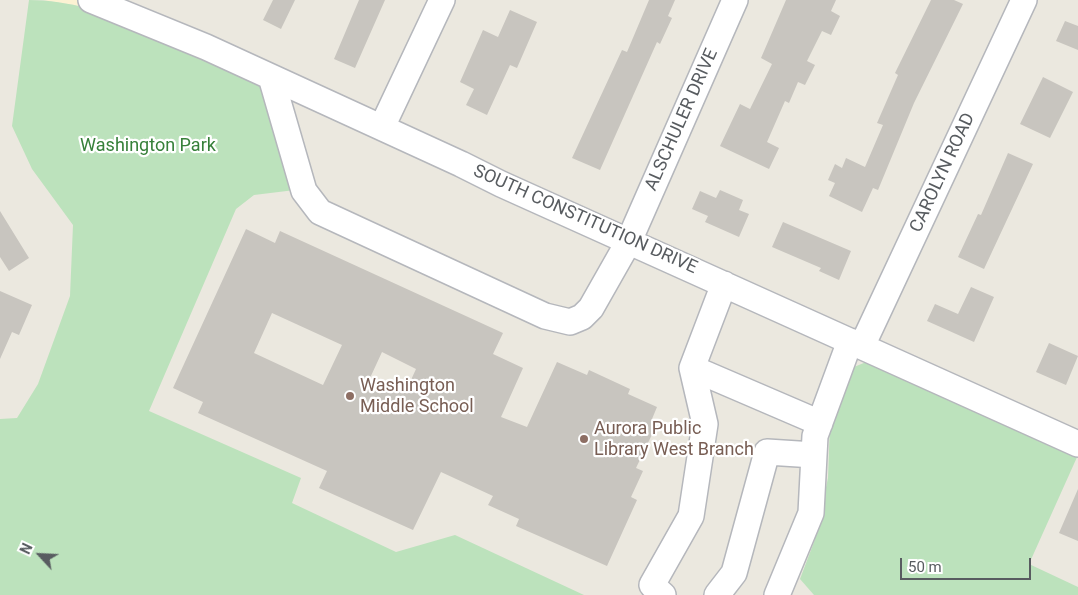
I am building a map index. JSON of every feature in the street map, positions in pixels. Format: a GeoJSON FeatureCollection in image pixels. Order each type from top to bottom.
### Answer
{"type":"FeatureCollection","features":[{"type":"Feature","properties":{"kind":"street","name":"SOUTH CONSTITUTION DRIVE"},"geometry":{"type":"LineString","coordinates":[[91,0],[206,47],[382,127],[501,184],[1078,444]]}},
{"type":"Feature","properties":{"kind":"street"},"geometry":{"type":"LineString","coordinates":[[382,127],[442,0]]}},
{"type":"Feature","properties":{"kind":"street","name":"ALSCHULER DRIVE"},"geometry":{"type":"LineString","coordinates":[[272,77],[304,191],[320,212],[545,316],[570,322],[582,317],[591,308],[629,241],[735,0]]}},
{"type":"Feature","properties":{"kind":"street","name":"CAROLYN ROAD"},"geometry":{"type":"LineString","coordinates":[[777,595],[811,513],[815,436],[820,423],[856,344],[1024,0]]}},
{"type":"Feature","properties":{"kind":"street"},"geometry":{"type":"LineString","coordinates":[[663,595],[652,585],[691,516],[705,424],[692,368],[724,284]]}},
{"type":"Feature","properties":{"kind":"street"},"geometry":{"type":"LineString","coordinates":[[692,368],[820,423]]}},
{"type":"Feature","properties":{"kind":"street"},"geometry":{"type":"LineString","coordinates":[[717,595],[734,573],[767,452],[814,455]]}},
{"type":"Feature","properties":{"kind":"shaded area"},"geometry":{"type":"Polygon","coordinates":[[[43,0],[80,0],[80,6],[43,0]]]}},
{"type":"Feature","properties":{"kind":"green space","name":"Washington Park"},"geometry":{"type":"Polygon","coordinates":[[[29,0],[58,2],[88,8],[118,18],[178,43],[260,86],[295,190],[254,195],[236,209],[149,411],[301,478],[292,503],[396,552],[455,535],[584,595],[0,595],[0,419],[17,418],[38,384],[70,296],[73,225],[32,169],[12,126],[29,0]]]}},
{"type":"Feature","properties":{"kind":"green space"},"geometry":{"type":"Polygon","coordinates":[[[871,360],[1078,455],[1029,564],[1078,587],[1078,595],[814,595],[800,579],[814,542],[828,478],[830,423],[854,367],[871,360]]]}},
{"type":"Feature","properties":{"kind":"building"},"geometry":{"type":"Polygon","coordinates":[[[273,0],[295,0],[281,29],[263,20],[273,0]]]}},
{"type":"Feature","properties":{"kind":"building"},"geometry":{"type":"Polygon","coordinates":[[[359,0],[385,0],[355,68],[334,59],[359,0]]]}},
{"type":"Feature","properties":{"kind":"building"},"geometry":{"type":"Polygon","coordinates":[[[649,0],[675,0],[668,16],[672,18],[660,44],[657,42],[600,170],[572,158],[622,50],[627,52],[649,0]]]}},
{"type":"Feature","properties":{"kind":"building"},"geometry":{"type":"Polygon","coordinates":[[[786,0],[836,0],[831,11],[840,16],[831,35],[822,31],[807,61],[815,65],[805,85],[798,82],[789,103],[785,101],[767,142],[779,148],[769,169],[720,146],[740,104],[750,109],[772,64],[761,58],[786,0]]]}},
{"type":"Feature","properties":{"kind":"building"},"geometry":{"type":"Polygon","coordinates":[[[931,0],[954,0],[963,4],[914,103],[878,190],[873,188],[862,212],[829,196],[835,183],[828,180],[835,164],[842,168],[846,158],[865,167],[883,125],[877,123],[898,75],[895,73],[931,0]]]}},
{"type":"Feature","properties":{"kind":"building"},"geometry":{"type":"Polygon","coordinates":[[[510,10],[537,22],[517,68],[510,65],[487,115],[466,105],[474,89],[460,82],[483,30],[498,37],[510,10]]]}},
{"type":"Feature","properties":{"kind":"building"},"geometry":{"type":"Polygon","coordinates":[[[1065,21],[1078,26],[1078,50],[1056,41],[1065,21]]]}},
{"type":"Feature","properties":{"kind":"building"},"geometry":{"type":"Polygon","coordinates":[[[1043,77],[1073,92],[1050,138],[1020,124],[1043,77]]]}},
{"type":"Feature","properties":{"kind":"building"},"geometry":{"type":"Polygon","coordinates":[[[1008,153],[1033,164],[984,269],[958,257],[978,214],[981,215],[1008,153]]]}},
{"type":"Feature","properties":{"kind":"building"},"geometry":{"type":"Polygon","coordinates":[[[720,190],[743,200],[739,210],[749,214],[739,237],[705,222],[708,216],[692,209],[700,191],[716,198],[720,190]]]}},
{"type":"Feature","properties":{"kind":"building"},"geometry":{"type":"Polygon","coordinates":[[[0,211],[29,258],[9,271],[0,257],[0,211]]]}},
{"type":"Feature","properties":{"kind":"building"},"geometry":{"type":"Polygon","coordinates":[[[783,222],[851,251],[839,280],[819,271],[821,268],[772,247],[783,222]]]}},
{"type":"Feature","properties":{"kind":"building","name":"Washington Middle School"},"geometry":{"type":"Polygon","coordinates":[[[246,229],[275,243],[280,231],[503,333],[493,354],[523,368],[501,417],[527,427],[557,362],[587,375],[589,370],[630,389],[628,394],[657,407],[652,419],[658,422],[636,468],[643,471],[631,497],[637,500],[607,566],[516,526],[519,519],[488,505],[493,496],[441,472],[413,530],[319,488],[327,471],[198,413],[203,402],[173,388],[246,229]],[[272,313],[254,353],[323,385],[342,345],[272,313]],[[382,352],[370,378],[405,393],[416,369],[382,352]]]}},
{"type":"Feature","properties":{"kind":"building"},"geometry":{"type":"Polygon","coordinates":[[[971,287],[994,297],[974,342],[927,321],[935,304],[958,314],[971,287]]]}},
{"type":"Feature","properties":{"kind":"building"},"geometry":{"type":"Polygon","coordinates":[[[0,291],[32,305],[19,335],[12,332],[0,359],[0,291]]]}},
{"type":"Feature","properties":{"kind":"building"},"geometry":{"type":"Polygon","coordinates":[[[1049,343],[1078,356],[1066,385],[1036,372],[1049,343]]]}},
{"type":"Feature","properties":{"kind":"building"},"geometry":{"type":"Polygon","coordinates":[[[1078,489],[1078,541],[1059,533],[1078,489]]]}},
{"type":"Feature","properties":{"kind":"place","name":"Washington Middle School"},"geometry":{"type":"Point","coordinates":[350,396]}},
{"type":"Feature","properties":{"kind":"place","name":"Aurora Public Library West Branch"},"geometry":{"type":"Point","coordinates":[584,439]}}]}
